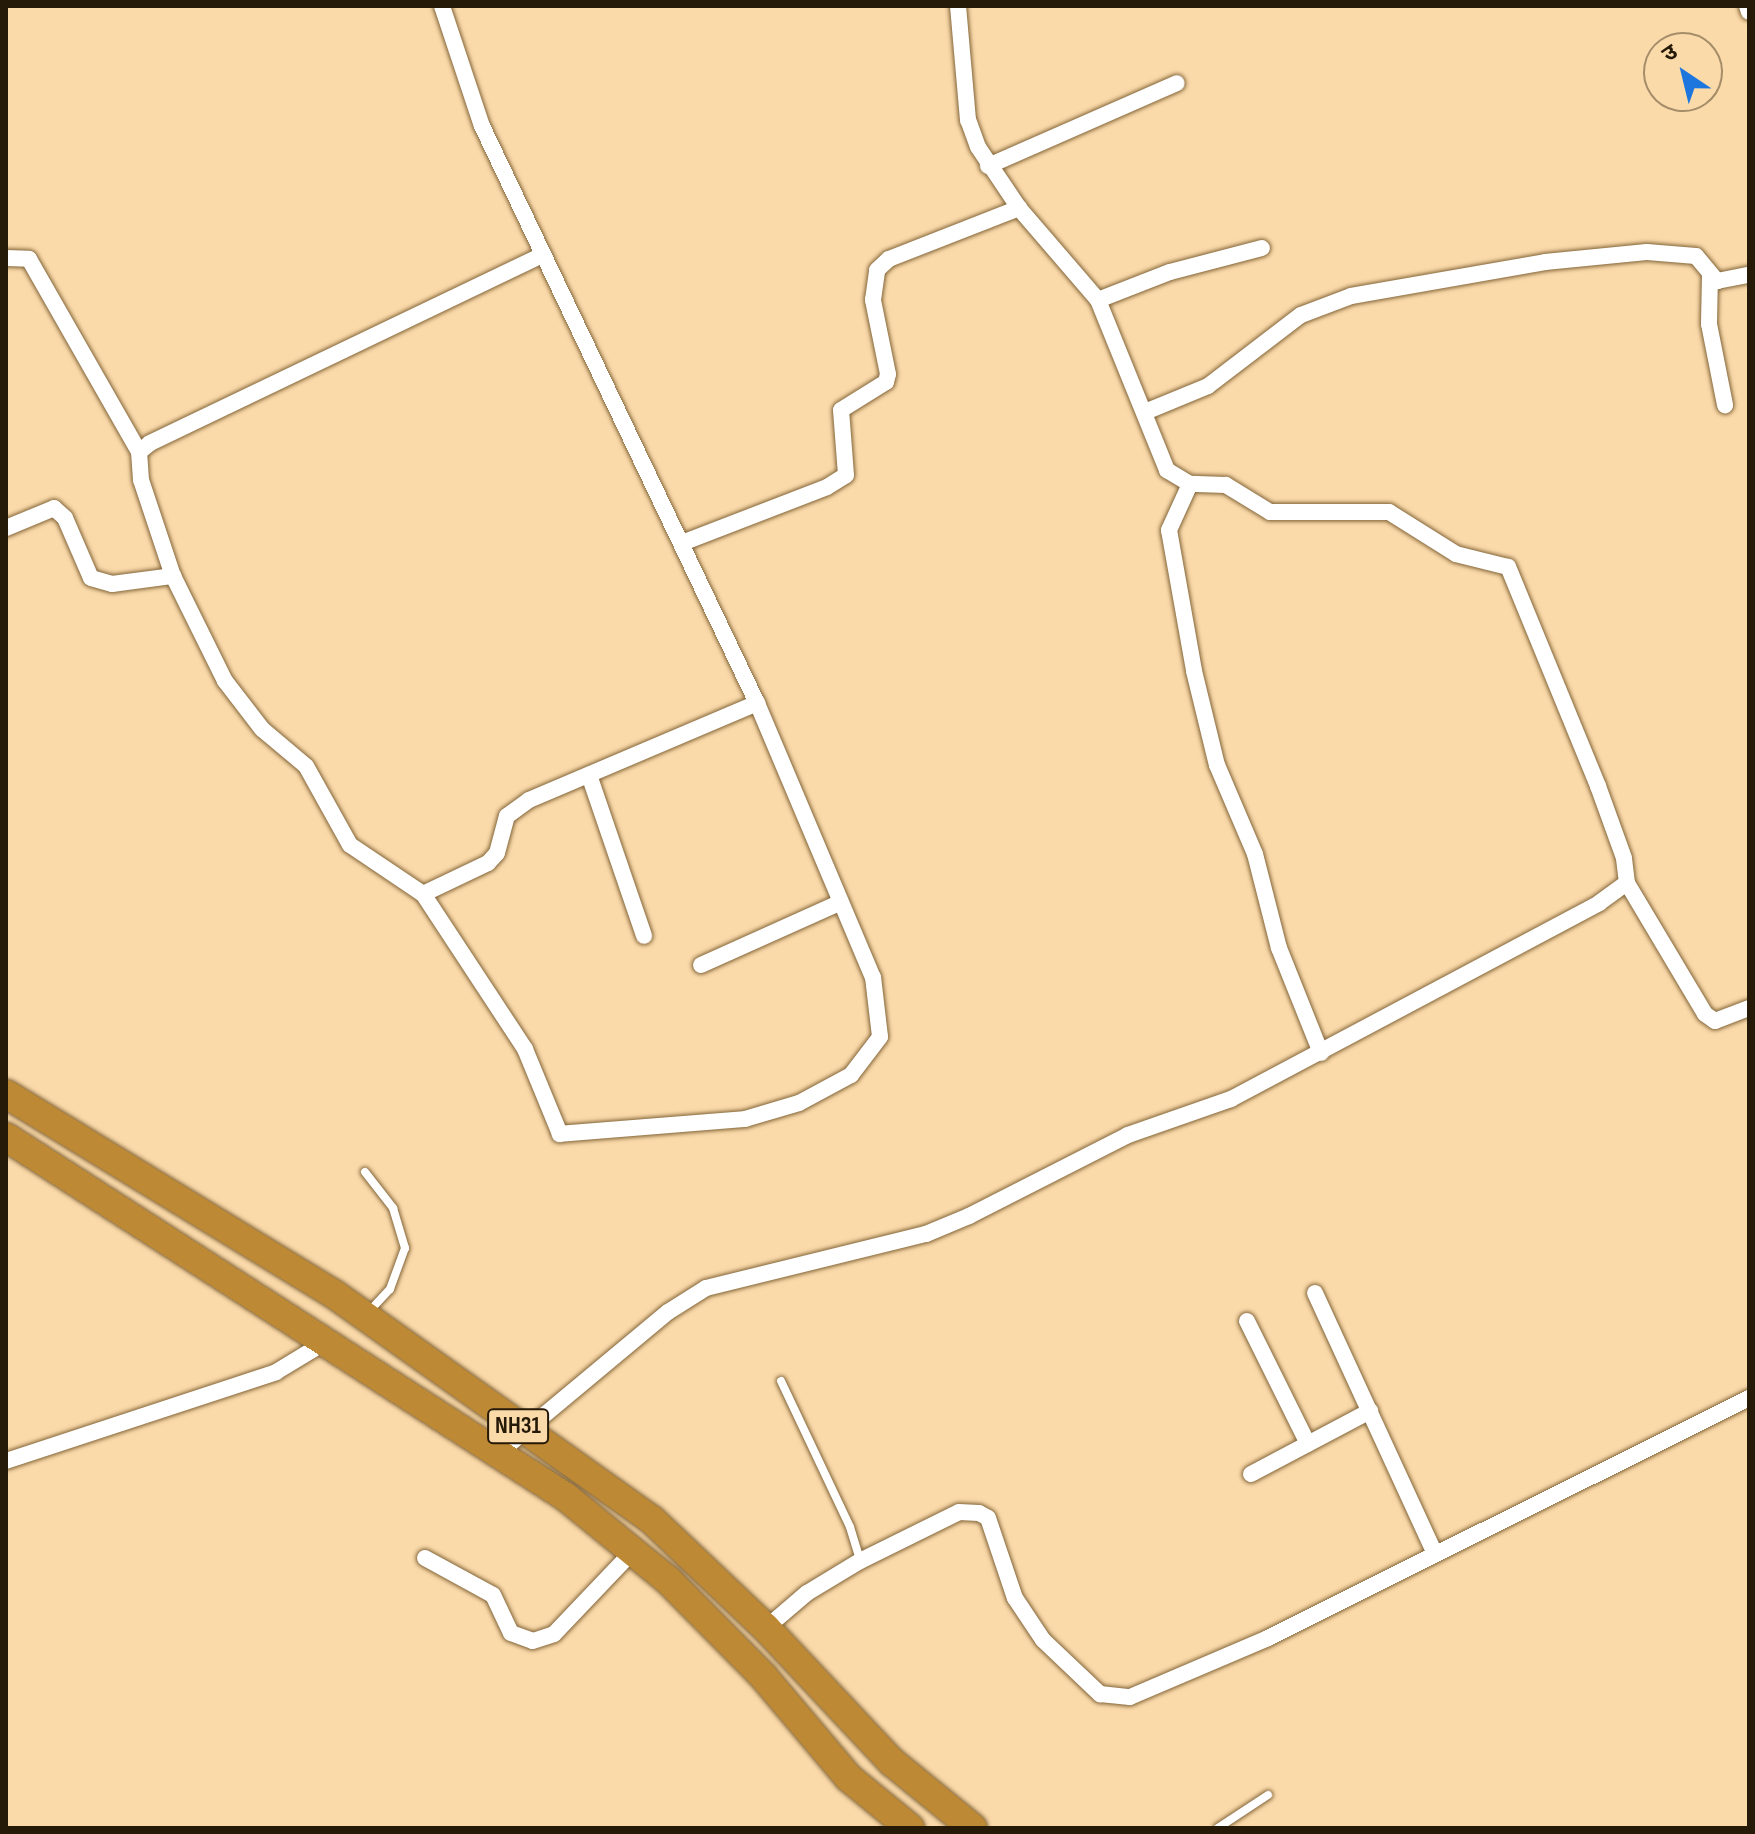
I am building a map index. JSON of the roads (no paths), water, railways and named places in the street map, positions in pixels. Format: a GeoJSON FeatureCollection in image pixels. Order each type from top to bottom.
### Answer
{"type":"FeatureCollection","features":[{"type":"Feature","properties":{"kind":"highway","name":"NH31"},"geometry":{"type":"LineString","coordinates":[[6,1094],[365,1316],[651,1519],[766,1628],[880,1751],[942,1807],[973,1828]]}},
{"type":"Feature","properties":{"kind":"highway","name":"NH31"},"geometry":{"type":"LineString","coordinates":[[6,1137],[501,1451],[633,1551],[763,1676],[849,1778],[910,1828]]}},
{"type":"Feature","properties":{"kind":"street"},"geometry":{"type":"LineString","coordinates":[[6,258],[29,259],[139,452],[141,480],[173,576],[240,704],[306,766],[350,845],[423,894],[525,1049],[556,1128],[568,1136],[745,1119],[799,1103],[851,1075],[880,1037],[881,1017],[873,977],[839,903],[757,703],[482,126],[442,6]]}},
{"type":"Feature","properties":{"kind":"street"},"geometry":{"type":"LineString","coordinates":[[958,6],[968,120],[988,166],[1019,208],[1098,300],[1167,470],[1190,484],[1226,485],[1270,512],[1389,512],[1456,554],[1508,567],[1598,786],[1624,858],[1627,883],[1705,1014],[1715,1021],[1749,1008]]}},
{"type":"Feature","properties":{"kind":"street"},"geometry":{"type":"LineString","coordinates":[[1747,6],[1749,12]]}},
{"type":"Feature","properties":{"kind":"street"},"geometry":{"type":"LineString","coordinates":[[988,166],[1177,83]]}},
{"type":"Feature","properties":{"kind":"street"},"geometry":{"type":"LineString","coordinates":[[682,543],[827,487],[846,475],[841,410],[886,382],[888,374],[873,300],[877,270],[889,259],[1019,208]]}},
{"type":"Feature","properties":{"kind":"street"},"geometry":{"type":"LineString","coordinates":[[1098,300],[1170,272],[1262,248]]}},
{"type":"Feature","properties":{"kind":"street"},"geometry":{"type":"LineString","coordinates":[[1145,412],[1208,386],[1301,315],[1351,296],[1545,262],[1647,252],[1696,256],[1717,281],[1749,275]]}},
{"type":"Feature","properties":{"kind":"street"},"geometry":{"type":"LineString","coordinates":[[139,452],[543,255]]}},
{"type":"Feature","properties":{"kind":"street"},"geometry":{"type":"LineString","coordinates":[[1710,275],[1709,324],[1725,405]]}},
{"type":"Feature","properties":{"kind":"street"},"geometry":{"type":"LineString","coordinates":[[1190,484],[1169,530],[1194,671],[1217,765],[1255,854],[1279,948],[1321,1053]]}},
{"type":"Feature","properties":{"kind":"street"},"geometry":{"type":"LineString","coordinates":[[6,528],[54,508],[61,511],[91,578],[112,584],[173,576]]}},
{"type":"Feature","properties":{"kind":"street"},"geometry":{"type":"LineString","coordinates":[[423,894],[488,863],[497,853],[507,816],[517,807],[757,703]]}},
{"type":"Feature","properties":{"kind":"street"},"geometry":{"type":"LineString","coordinates":[[589,775],[644,936]]}},
{"type":"Feature","properties":{"kind":"street"},"geometry":{"type":"LineString","coordinates":[[501,1451],[523,1429],[706,1288],[926,1234],[1013,1196],[1128,1135],[1231,1099],[1321,1053],[1627,883]]}},
{"type":"Feature","properties":{"kind":"street"},"geometry":{"type":"LineString","coordinates":[[701,965],[839,903]]}},
{"type":"Feature","properties":{"kind":"street"},"geometry":{"type":"LineString","coordinates":[[1315,1293],[1434,1552]]}},
{"type":"Feature","properties":{"kind":"street"},"geometry":{"type":"LineString","coordinates":[[1247,1321],[1308,1444]]}},
{"type":"Feature","properties":{"kind":"street"},"geometry":{"type":"LineString","coordinates":[[6,1461],[255,1380],[298,1362],[327,1341]]}},
{"type":"Feature","properties":{"kind":"street"},"geometry":{"type":"LineString","coordinates":[[766,1628],[807,1593],[860,1561],[959,1512],[979,1513],[988,1518],[1015,1598],[1043,1640],[1091,1688],[1117,1699],[1217,1662],[1749,1398]]}},
{"type":"Feature","properties":{"kind":"street"},"geometry":{"type":"LineString","coordinates":[[1251,1474],[1370,1411]]}},
{"type":"Feature","properties":{"kind":"street"},"geometry":{"type":"LineString","coordinates":[[425,1558],[493,1595],[511,1633],[533,1641],[554,1634],[633,1551]]}},
{"type":"Feature","properties":{"kind":"lane"},"geometry":{"type":"LineString","coordinates":[[365,1172],[393,1208],[405,1248],[390,1289],[365,1316]]}},
{"type":"Feature","properties":{"kind":"lane"},"geometry":{"type":"LineString","coordinates":[[781,1381],[850,1527],[860,1561]]}},
{"type":"Feature","properties":{"kind":"lane"},"geometry":{"type":"LineString","coordinates":[[1218,1828],[1268,1795]]}}]}
